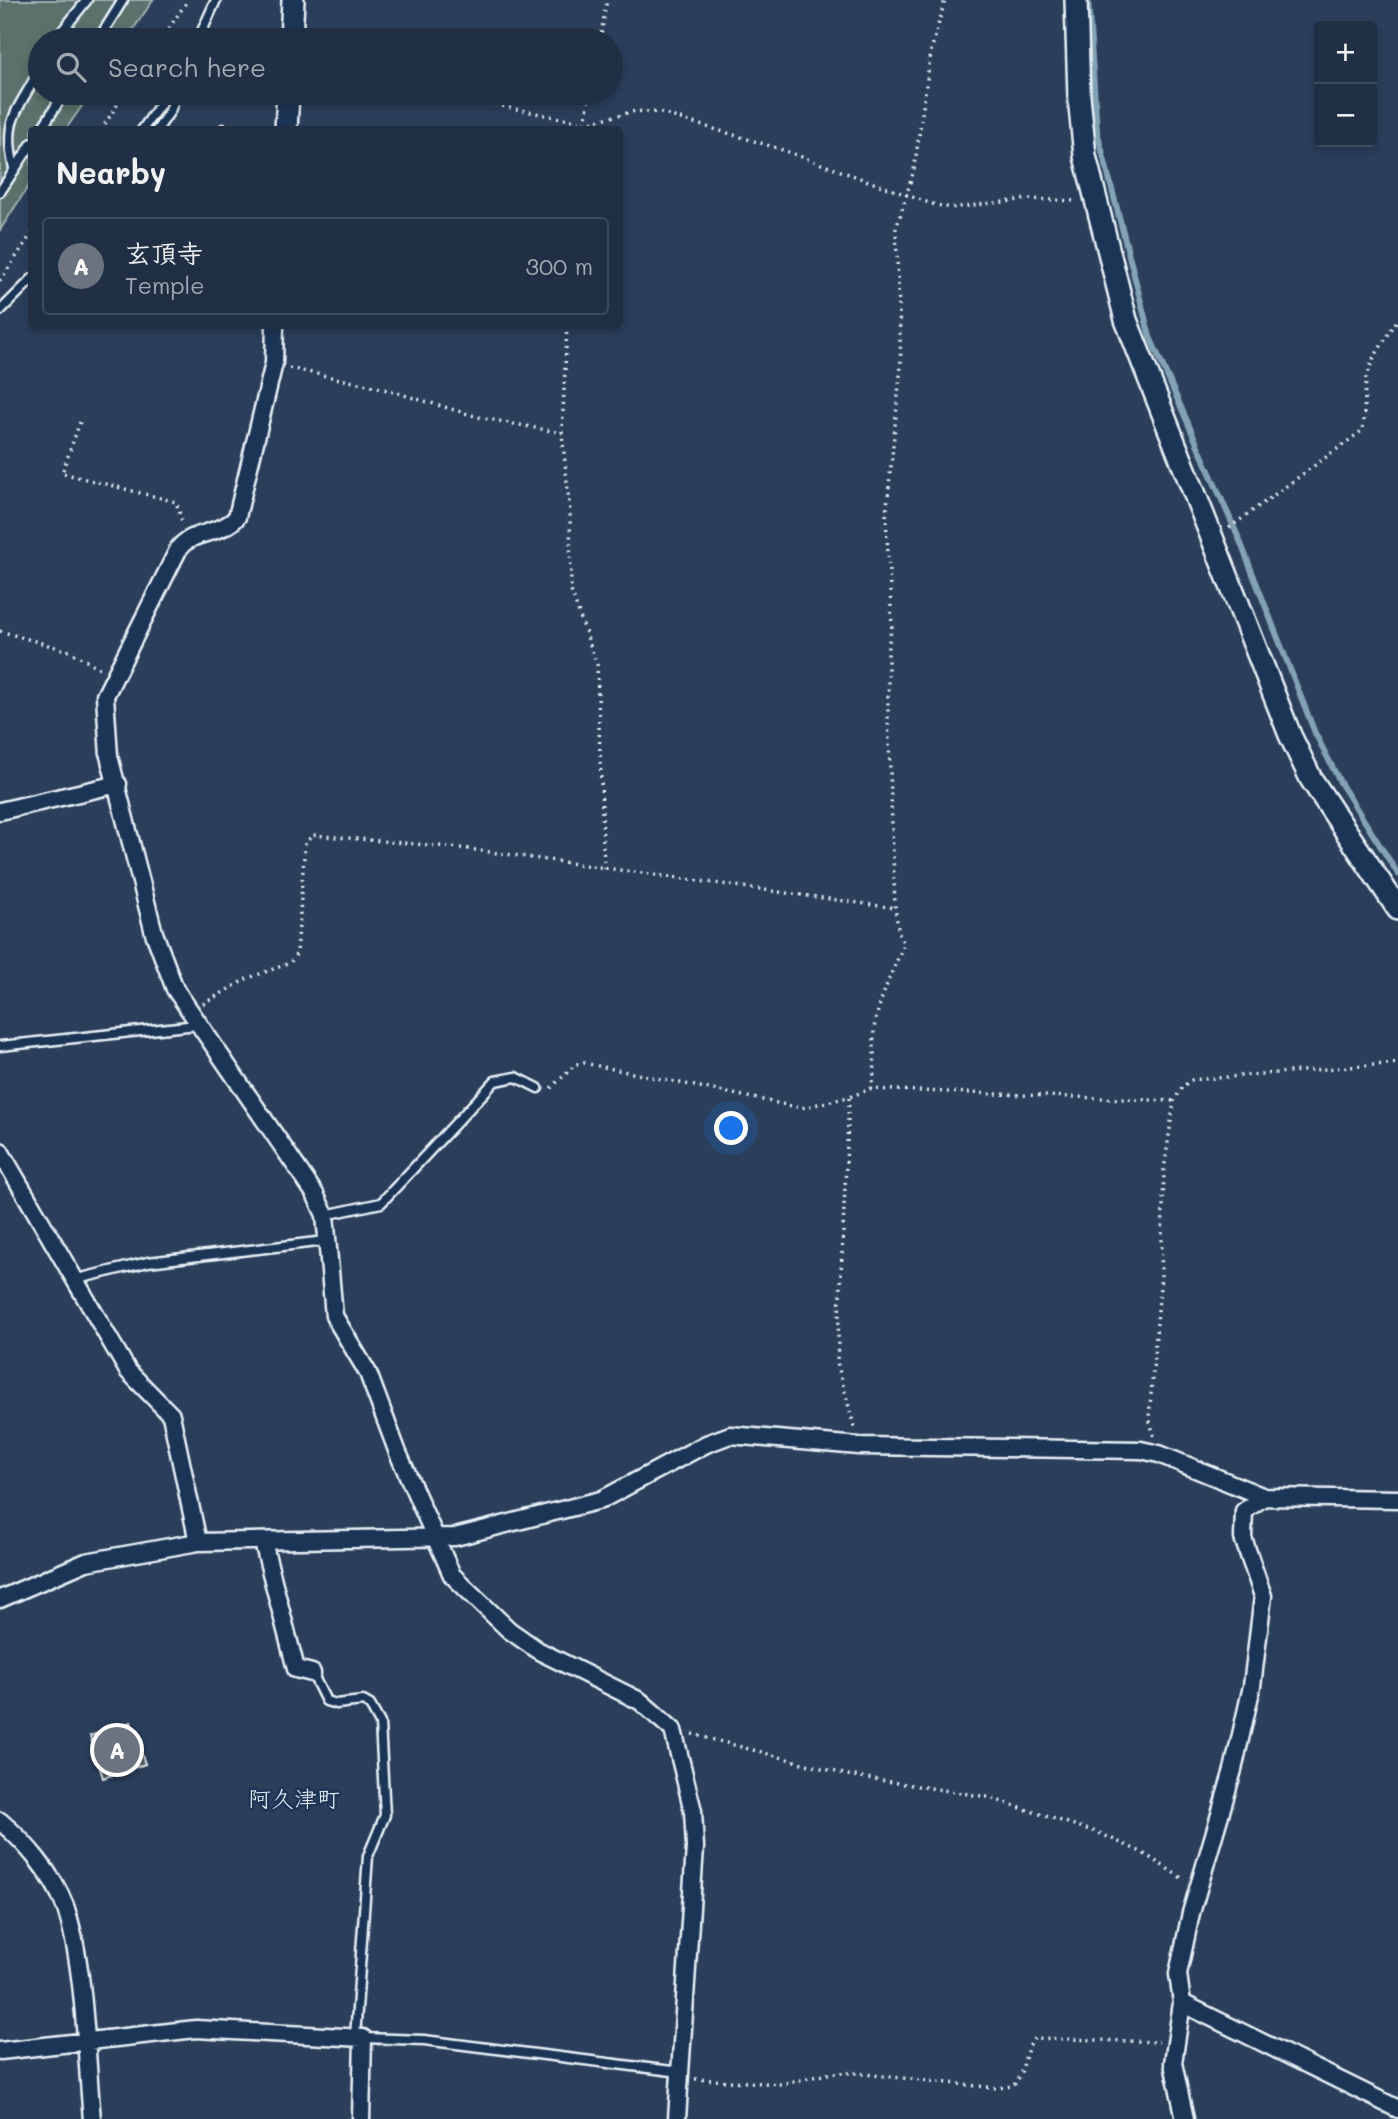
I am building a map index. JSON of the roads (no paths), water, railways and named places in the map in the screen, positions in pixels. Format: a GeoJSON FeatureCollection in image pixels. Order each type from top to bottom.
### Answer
{"type":"FeatureCollection","features":[{"type":"Feature","properties":{"kind":"street"},"geometry":{"type":"LineString","coordinates":[[292,28],[293,0]]}},
{"type":"Feature","properties":{"kind":"street"},"geometry":{"type":"LineString","coordinates":[[1076,0],[1082,131],[1096,202],[1138,355],[1290,735],[1311,779],[1398,909]]}},
{"type":"Feature","properties":{"kind":"street"},"geometry":{"type":"LineString","coordinates":[[286,126],[287,105]]}},
{"type":"Feature","properties":{"kind":"street"},"geometry":{"type":"LineString","coordinates":[[275,329],[274,363],[237,517],[225,527],[189,539],[179,548],[105,696],[109,756],[164,966],[193,1018],[316,1194],[325,1215],[334,1316],[368,1373],[452,1575],[509,1630],[539,1651],[640,1702],[673,1730],[693,1811],[695,1847],[677,2119]]}},
{"type":"Feature","properties":{"kind":"street"},"geometry":{"type":"LineString","coordinates":[[0,811],[118,784]]}},
{"type":"Feature","properties":{"kind":"street"},"geometry":{"type":"LineString","coordinates":[[0,1151],[128,1371],[171,1415],[198,1542]]}},
{"type":"Feature","properties":{"kind":"street"},"geometry":{"type":"LineString","coordinates":[[0,1599],[86,1562],[198,1542],[435,1538],[468,1534],[601,1500],[706,1444],[730,1435],[859,1446],[1122,1449],[1159,1454],[1264,1497],[1398,1499]]}},
{"type":"Feature","properties":{"kind":"street"},"geometry":{"type":"LineString","coordinates":[[1185,2119],[1173,2063],[1182,2003],[1178,1974],[1198,1888],[1233,1770],[1252,1686],[1263,1596],[1243,1538],[1244,1511],[1264,1497]]}},
{"type":"Feature","properties":{"kind":"street"},"geometry":{"type":"LineString","coordinates":[[263,1542],[296,1669],[312,1673]]}},
{"type":"Feature","properties":{"kind":"street"},"geometry":{"type":"LineString","coordinates":[[0,1821],[20,1838],[64,1903],[75,1945],[92,2119]]}},
{"type":"Feature","properties":{"kind":"street"},"geometry":{"type":"LineString","coordinates":[[1182,2003],[1398,2109]]}},
{"type":"Feature","properties":{"kind":"street"},"geometry":{"type":"LineString","coordinates":[[0,2051],[196,2029],[359,2037],[361,2119]]}},
{"type":"Feature","properties":{"kind":"lane"},"geometry":{"type":"LineString","coordinates":[[65,28],[87,0]]}},
{"type":"Feature","properties":{"kind":"lane"},"geometry":{"type":"LineString","coordinates":[[106,28],[124,0]]}},
{"type":"Feature","properties":{"kind":"lane"},"geometry":{"type":"LineString","coordinates":[[203,28],[216,0]]}},
{"type":"Feature","properties":{"kind":"lane"},"geometry":{"type":"LineString","coordinates":[[14,168],[9,146],[11,120],[28,90]]}},
{"type":"Feature","properties":{"kind":"lane"},"geometry":{"type":"LineString","coordinates":[[43,126],[57,105]]}},
{"type":"Feature","properties":{"kind":"lane"},"geometry":{"type":"LineString","coordinates":[[145,126],[160,105]]}},
{"type":"Feature","properties":{"kind":"lane"},"geometry":{"type":"LineString","coordinates":[[159,126],[171,105]]}},
{"type":"Feature","properties":{"kind":"lane"},"geometry":{"type":"LineString","coordinates":[[0,192],[28,149]]}},
{"type":"Feature","properties":{"kind":"lane"},"geometry":{"type":"LineString","coordinates":[[0,311],[28,283]]}},
{"type":"Feature","properties":{"kind":"lane"},"geometry":{"type":"LineString","coordinates":[[0,1046],[193,1018]]}},
{"type":"Feature","properties":{"kind":"lane"},"geometry":{"type":"LineString","coordinates":[[325,1215],[381,1203],[495,1081],[509,1076],[538,1088]]}},
{"type":"Feature","properties":{"kind":"lane"},"geometry":{"type":"LineString","coordinates":[[73,1280],[148,1262],[326,1241]]}},
{"type":"Feature","properties":{"kind":"lane"},"geometry":{"type":"LineString","coordinates":[[312,1673],[326,1701],[336,1704],[363,1701],[370,1705],[380,1723],[385,1815],[369,1856],[359,2037],[424,2040],[680,2075]]}},
{"type":"Feature","properties":{"kind":"waterway"},"geometry":{"type":"LineString","coordinates":[[1088,0],[1097,131],[1150,337],[1240,541],[1315,733],[1341,784],[1398,874]]}},
{"type":"Feature","properties":{"kind":"place","name":"玄頂寺"},"geometry":{"type":"Point","coordinates":[117,1750]}},
{"type":"Feature","properties":{"kind":"district","name":"阿久津町"},"geometry":{"type":"Point","coordinates":[294,1798]}}]}
